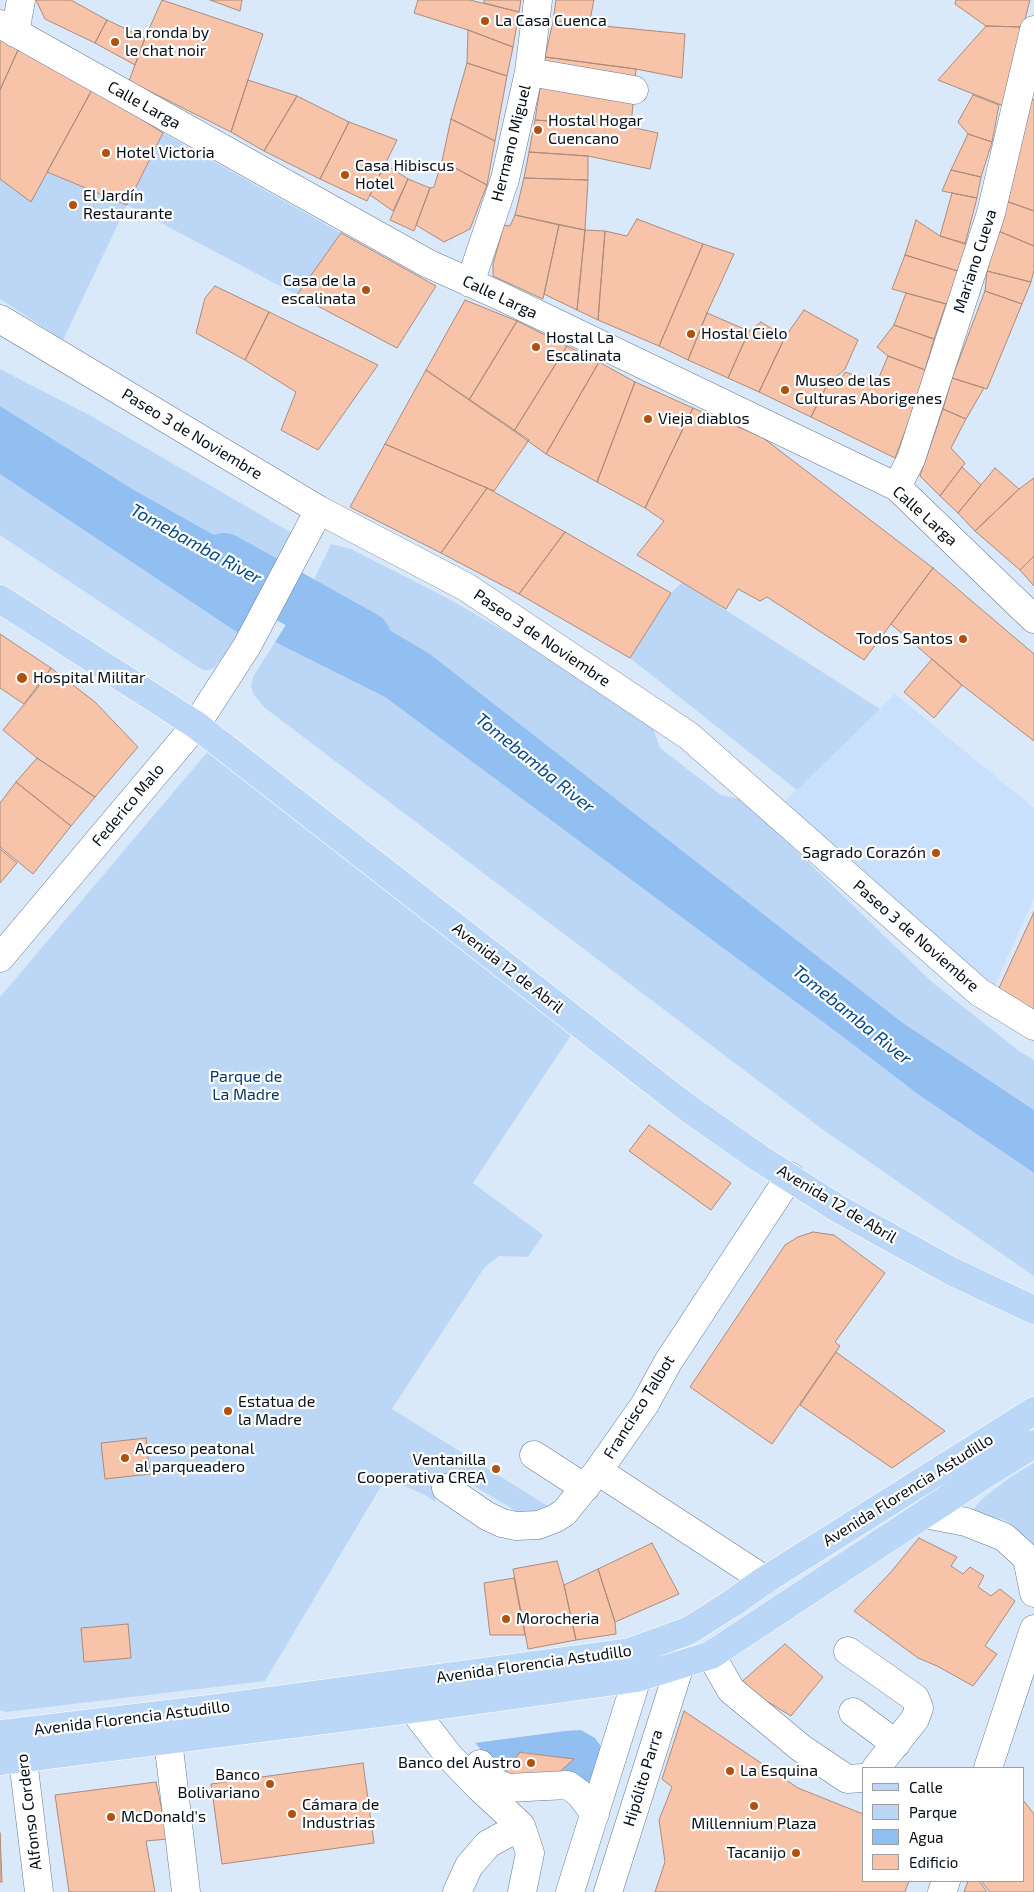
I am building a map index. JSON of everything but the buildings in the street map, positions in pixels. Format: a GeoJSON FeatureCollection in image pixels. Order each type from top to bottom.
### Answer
{"type":"FeatureCollection","features":[{"type":"Feature","properties":{"kind":"main road","name":"Avenida 12 de Abril"},"geometry":{"type":"LineString","coordinates":[[0,599],[196,725],[685,1106],[759,1158],[790,1176],[837,1208],[951,1271],[1034,1310]]}},
{"type":"Feature","properties":{"kind":"main road","name":"Avenida Florencia Astudillo"},"geometry":{"type":"LineString","coordinates":[[10,1732],[228,1706],[630,1652],[688,1630],[1034,1411]]}},
{"type":"Feature","properties":{"kind":"main road","name":"Avenida Florencia Astudillo"},"geometry":{"type":"LineString","coordinates":[[12,1759],[637,1678],[680,1665],[711,1655],[924,1514],[1034,1444]]}},
{"type":"Feature","properties":{"kind":"street"},"geometry":{"type":"LineString","coordinates":[[7,29],[21,0]]}},
{"type":"Feature","properties":{"kind":"street","name":"Hermano Miguel"},"geometry":{"type":"LineString","coordinates":[[470,283],[506,179],[529,72],[538,0]]}},
{"type":"Feature","properties":{"kind":"street","name":"Calle Larga"},"geometry":{"type":"LineString","coordinates":[[7,29],[427,263],[500,296],[897,487],[1034,619]]}},
{"type":"Feature","properties":{"kind":"street","name":"Mariano Cueva"},"geometry":{"type":"LineString","coordinates":[[897,487],[911,459],[991,213],[1034,30]]}},
{"type":"Feature","properties":{"kind":"street"},"geometry":{"type":"LineString","coordinates":[[529,72],[634,90]]}},
{"type":"Feature","properties":{"kind":"street","name":"Paseo 3 de Noviembre"},"geometry":{"type":"LineString","coordinates":[[0,319],[318,510],[466,587],[689,736],[979,992],[1034,1026]]}},
{"type":"Feature","properties":{"kind":"street","name":"Federico Malo"},"geometry":{"type":"LineString","coordinates":[[0,958],[196,725],[247,646],[318,510]]}},
{"type":"Feature","properties":{"kind":"street","name":"Francisco Talbot"},"geometry":{"type":"LineString","coordinates":[[765,1580],[592,1480],[645,1404],[668,1362],[790,1176]]}},
{"type":"Feature","properties":{"kind":"street"},"geometry":{"type":"LineString","coordinates":[[446,1488],[487,1516],[502,1522],[528,1526],[547,1522],[564,1513],[592,1480],[534,1456]]}},
{"type":"Feature","properties":{"kind":"street"},"geometry":{"type":"LineString","coordinates":[[924,1514],[966,1522],[1004,1537],[1027,1558],[1034,1593]]}},
{"type":"Feature","properties":{"kind":"street"},"geometry":{"type":"LineString","coordinates":[[988,1767],[1034,1628]]}},
{"type":"Feature","properties":{"kind":"street"},"geometry":{"type":"LineString","coordinates":[[848,1651],[915,1698],[918,1708],[915,1719],[877,1767]]}},
{"type":"Feature","properties":{"kind":"street"},"geometry":{"type":"LineString","coordinates":[[711,1655],[731,1690],[800,1748],[847,1779],[862,1778]]}},
{"type":"Feature","properties":{"kind":"street","name":"Hipólito Parra"},"geometry":{"type":"LineString","coordinates":[[608,1892],[680,1665]]}},
{"type":"Feature","properties":{"kind":"street"},"geometry":{"type":"LineString","coordinates":[[570,1892],[637,1678]]}},
{"type":"Feature","properties":{"kind":"street"},"geometry":{"type":"LineString","coordinates":[[423,1707],[495,1782],[507,1788],[568,1785],[580,1794],[595,1814]]}},
{"type":"Feature","properties":{"kind":"street"},"geometry":{"type":"LineString","coordinates":[[423,1707],[449,1756],[521,1826],[530,1853],[522,1892]]}},
{"type":"Feature","properties":{"kind":"street"},"geometry":{"type":"LineString","coordinates":[[853,1712],[896,1744]]}},
{"type":"Feature","properties":{"kind":"street","name":"Alfonso Cordero"},"geometry":{"type":"LineString","coordinates":[[10,1732],[12,1759],[39,1892]]}},
{"type":"Feature","properties":{"kind":"street"},"geometry":{"type":"LineString","coordinates":[[168,1740],[186,1892]]}},
{"type":"Feature","properties":{"kind":"street"},"geometry":{"type":"LineString","coordinates":[[457,1892],[469,1866],[488,1844],[521,1826]]}},
{"type":"Feature","properties":{"kind":"shaded area","name":"Sagrado Corazón"},"geometry":{"type":"Polygon","coordinates":[[[895,694],[1034,808],[1034,898],[992,992],[783,803],[895,694]]]}},
{"type":"Feature","properties":{"kind":"green space"},"geometry":{"type":"Polygon","coordinates":[[[163,133],[341,233],[297,295],[127,205],[163,133]]]}},
{"type":"Feature","properties":{"kind":"green space"},"geometry":{"type":"Polygon","coordinates":[[[47,172],[127,205],[63,340],[0,299],[0,179],[47,172]]]}},
{"type":"Feature","properties":{"kind":"green space"},"geometry":{"type":"Polygon","coordinates":[[[0,369],[91,416],[292,533],[273,568],[134,490],[0,406],[0,369]]]}},
{"type":"Feature","properties":{"kind":"green space"},"geometry":{"type":"Polygon","coordinates":[[[0,474],[238,633],[214,668],[203,670],[0,535],[0,474]]]}},
{"type":"Feature","properties":{"kind":"green space"},"geometry":{"type":"Polygon","coordinates":[[[331,544],[351,549],[449,599],[528,645],[653,728],[660,748],[721,795],[744,800],[932,982],[1019,1051],[1034,1060],[1034,1110],[903,1023],[430,654],[312,584],[331,544]]]}},
{"type":"Feature","properties":{"kind":"green space"},"geometry":{"type":"Polygon","coordinates":[[[682,582],[880,709],[797,790],[630,658],[671,593],[682,582]]]}},
{"type":"Feature","properties":{"kind":"green space"},"geometry":{"type":"Polygon","coordinates":[[[275,642],[385,697],[919,1095],[1034,1173],[1034,1276],[822,1129],[265,708],[253,694],[251,685],[254,675],[275,642]]]}},
{"type":"Feature","properties":{"kind":"green space","name":"Parque de La Madre"},"geometry":{"type":"Polygon","coordinates":[[[209,750],[573,1032],[473,1183],[543,1235],[528,1257],[499,1256],[484,1268],[392,1409],[551,1508],[563,1490],[572,1495],[564,1509],[521,1514],[474,1486],[464,1477],[450,1476],[436,1489],[435,1502],[425,1495],[386,1478],[265,1681],[6,1712],[0,1710],[0,997],[209,750]]]}},
{"type":"Feature","properties":{"kind":"green space"},"geometry":{"type":"Polygon","coordinates":[[[1034,1463],[1034,1545],[1007,1521],[972,1511],[982,1499],[1012,1476],[1034,1463]]]}},
{"type":"Feature","properties":{"kind":"water"},"geometry":{"type":"Polygon","coordinates":[[[0,406],[134,490],[273,568],[238,633],[0,474],[0,406]]]}},
{"type":"Feature","properties":{"kind":"water"},"geometry":{"type":"Polygon","coordinates":[[[312,584],[430,654],[903,1023],[1034,1110],[1034,1173],[919,1095],[385,697],[275,642],[312,584]]]}},
{"type":"Feature","properties":{"kind":"water"},"geometry":{"type":"Polygon","coordinates":[[[581,1730],[595,1738],[600,1745],[601,1751],[586,1790],[584,1782],[579,1776],[573,1772],[561,1770],[573,1759],[520,1752],[501,1779],[495,1765],[475,1743],[565,1731],[581,1730]]]}},
{"type":"Feature","properties":{"kind":"waterway","name":"Tomebamba River"},"geometry":{"type":"LineString","coordinates":[[224,560],[364,638]]}},
{"type":"Feature","properties":{"kind":"place","name":"La Casa Cuenca"},"geometry":{"type":"Point","coordinates":[485,21]}},
{"type":"Feature","properties":{"kind":"place","name":"La ronda by le chat noir"},"geometry":{"type":"Point","coordinates":[115,42]}},
{"type":"Feature","properties":{"kind":"place","name":"Hostal Hogar Cuencano"},"geometry":{"type":"Point","coordinates":[538,130]}},
{"type":"Feature","properties":{"kind":"place","name":"Hotel Victoria"},"geometry":{"type":"Point","coordinates":[106,153]}},
{"type":"Feature","properties":{"kind":"place","name":"Casa Hibiscus Hotel"},"geometry":{"type":"Point","coordinates":[345,175]}},
{"type":"Feature","properties":{"kind":"place","name":"El Jardín Restaurante"},"geometry":{"type":"Point","coordinates":[73,205]}},
{"type":"Feature","properties":{"kind":"place","name":"Casa de la escalinata"},"geometry":{"type":"Point","coordinates":[366,290]}},
{"type":"Feature","properties":{"kind":"place","name":"Hostal Cielo"},"geometry":{"type":"Point","coordinates":[691,334]}},
{"type":"Feature","properties":{"kind":"place","name":"Hostal La Escalinata"},"geometry":{"type":"Point","coordinates":[536,347]}},
{"type":"Feature","properties":{"kind":"place","name":"Museo de las Culturas Aborigenes"},"geometry":{"type":"Point","coordinates":[785,390]}},
{"type":"Feature","properties":{"kind":"place","name":"Vieja diablos"},"geometry":{"type":"Point","coordinates":[648,419]}},
{"type":"Feature","properties":{"kind":"place","name":"Todos Santos"},"geometry":{"type":"Point","coordinates":[963,639]}},
{"type":"Feature","properties":{"kind":"place","name":"Hospital Militar"},"geometry":{"type":"Point","coordinates":[22,678]}},
{"type":"Feature","properties":{"kind":"place","name":"Sagrado Corazón"},"geometry":{"type":"Point","coordinates":[936,853]}},
{"type":"Feature","properties":{"kind":"place","name":"Estatua de la Madre"},"geometry":{"type":"Point","coordinates":[228,1411]}},
{"type":"Feature","properties":{"kind":"place","name":"Acceso peatonal al parqueadero"},"geometry":{"type":"Point","coordinates":[125,1458]}},
{"type":"Feature","properties":{"kind":"place","name":"Ventanilla Cooperativa CREA"},"geometry":{"type":"Point","coordinates":[496,1469]}},
{"type":"Feature","properties":{"kind":"place","name":"Morocheria"},"geometry":{"type":"Point","coordinates":[506,1619]}},
{"type":"Feature","properties":{"kind":"place","name":"Banco del Austro"},"geometry":{"type":"Point","coordinates":[531,1763]}},
{"type":"Feature","properties":{"kind":"place","name":"La Esquina"},"geometry":{"type":"Point","coordinates":[730,1771]}},
{"type":"Feature","properties":{"kind":"place","name":"Banco Bolivariano"},"geometry":{"type":"Point","coordinates":[270,1784]}},
{"type":"Feature","properties":{"kind":"place","name":"Millennium Plaza"},"geometry":{"type":"Point","coordinates":[754,1806]}},
{"type":"Feature","properties":{"kind":"place","name":"Cámara de Industrias"},"geometry":{"type":"Point","coordinates":[292,1814]}},
{"type":"Feature","properties":{"kind":"place","name":"McDonald's"},"geometry":{"type":"Point","coordinates":[111,1817]}},
{"type":"Feature","properties":{"kind":"place","name":"Tacanijo"},"geometry":{"type":"Point","coordinates":[796,1853]}}]}
